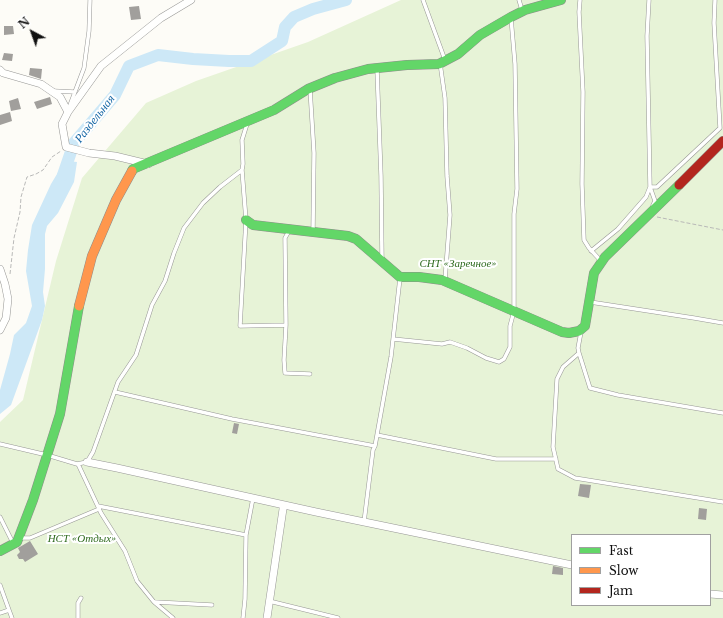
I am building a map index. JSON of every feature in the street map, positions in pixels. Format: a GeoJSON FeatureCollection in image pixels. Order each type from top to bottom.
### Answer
{"type":"FeatureCollection","features":[{"type":"Feature","properties":{"kind":"street"},"geometry":{"type":"LineString","coordinates":[[148,164],[114,156],[88,153],[66,147],[62,124],[68,112],[101,66],[161,18],[191,0]]}},
{"type":"Feature","properties":{"kind":"street"},"geometry":{"type":"LineString","coordinates":[[0,552],[16,541],[33,500],[60,414],[78,310],[92,256],[116,200],[133,169],[274,110],[310,88],[335,78],[368,69],[407,65],[439,64],[458,54],[480,35],[522,11],[561,0]]}},
{"type":"Feature","properties":{"kind":"street"},"geometry":{"type":"LineString","coordinates":[[0,70],[3,73],[41,84],[60,96],[68,112]]}},
{"type":"Feature","properties":{"kind":"street"},"geometry":{"type":"LineString","coordinates":[[246,220],[253,225],[348,236],[356,240],[400,277],[419,277],[442,280],[514,312],[562,332],[569,333],[579,331],[585,326],[594,273],[605,257],[723,141]]}},
{"type":"Feature","properties":{"kind":"street"},"geometry":{"type":"LineString","coordinates":[[0,269],[8,299],[6,318],[0,330]]}},
{"type":"Feature","properties":{"kind":"street"},"geometry":{"type":"LineString","coordinates":[[87,462],[282,505],[571,565]]}},
{"type":"Feature","properties":{"kind":"street"},"geometry":{"type":"LineString","coordinates":[[266,618],[282,517],[282,505]]}},
{"type":"Feature","properties":{"kind":"street"},"geometry":{"type":"LineString","coordinates":[[711,594],[723,595]]}},
{"type":"Feature","properties":{"kind":"lane"},"geometry":{"type":"LineString","coordinates":[[68,112],[84,68],[89,31],[90,0]]}},
{"type":"Feature","properties":{"kind":"lane"},"geometry":{"type":"LineString","coordinates":[[423,0],[443,62],[447,176],[450,215],[445,282]]}},
{"type":"Feature","properties":{"kind":"lane"},"geometry":{"type":"LineString","coordinates":[[519,0],[522,11]]}},
{"type":"Feature","properties":{"kind":"lane"},"geometry":{"type":"LineString","coordinates":[[580,0],[579,12],[583,92],[582,184],[584,240],[602,261]]}},
{"type":"Feature","properties":{"kind":"lane"},"geometry":{"type":"LineString","coordinates":[[649,0],[647,36],[650,188],[655,201],[650,213]]}},
{"type":"Feature","properties":{"kind":"lane"},"geometry":{"type":"LineString","coordinates":[[650,188],[657,187],[720,128],[714,23],[715,0]]}},
{"type":"Feature","properties":{"kind":"lane"},"geometry":{"type":"LineString","coordinates":[[393,339],[442,344],[450,342],[467,348],[486,358],[499,362],[504,359],[510,347],[510,326],[514,312],[514,214],[517,188],[515,64],[511,17]]}},
{"type":"Feature","properties":{"kind":"lane"},"geometry":{"type":"LineString","coordinates":[[377,68],[381,176],[382,262]]}},
{"type":"Feature","properties":{"kind":"lane"},"geometry":{"type":"LineString","coordinates":[[310,88],[314,153],[313,232]]}},
{"type":"Feature","properties":{"kind":"lane"},"geometry":{"type":"LineString","coordinates":[[52,91],[75,92]]}},
{"type":"Feature","properties":{"kind":"lane"},"geometry":{"type":"LineString","coordinates":[[719,115],[723,120]]}},
{"type":"Feature","properties":{"kind":"lane"},"geometry":{"type":"LineString","coordinates":[[247,122],[242,140],[244,164],[242,170],[246,220],[240,326],[286,325]]}},
{"type":"Feature","properties":{"kind":"lane"},"geometry":{"type":"LineString","coordinates":[[0,444],[47,455],[76,464],[87,462],[93,452],[118,382],[136,355],[152,304],[165,281],[184,228],[203,203],[220,187],[242,170]]}},
{"type":"Feature","properties":{"kind":"lane"},"geometry":{"type":"LineString","coordinates":[[591,250],[618,230],[646,197],[650,188]]}},
{"type":"Feature","properties":{"kind":"lane"},"geometry":{"type":"LineString","coordinates":[[290,229],[285,238],[285,373],[310,374]]}},
{"type":"Feature","properties":{"kind":"lane"},"geometry":{"type":"LineString","coordinates":[[364,522],[373,450],[375,446],[391,357],[400,277]]}},
{"type":"Feature","properties":{"kind":"lane"},"geometry":{"type":"LineString","coordinates":[[589,302],[723,323]]}},
{"type":"Feature","properties":{"kind":"lane"},"geometry":{"type":"LineString","coordinates":[[582,328],[578,348],[590,388],[618,395],[723,413]]}},
{"type":"Feature","properties":{"kind":"lane"},"geometry":{"type":"LineString","coordinates":[[579,353],[563,367],[557,379],[553,447],[558,469],[575,478],[723,502]]}},
{"type":"Feature","properties":{"kind":"lane"},"geometry":{"type":"LineString","coordinates":[[115,392],[232,419],[375,446]]}},
{"type":"Feature","properties":{"kind":"lane"},"geometry":{"type":"LineString","coordinates":[[377,435],[496,459],[556,459]]}},
{"type":"Feature","properties":{"kind":"lane"},"geometry":{"type":"LineString","coordinates":[[78,464],[98,507],[125,551],[137,581],[154,602],[173,618]]}},
{"type":"Feature","properties":{"kind":"lane"},"geometry":{"type":"LineString","coordinates":[[243,618],[246,599],[246,535],[253,498]]}},
{"type":"Feature","properties":{"kind":"lane"},"geometry":{"type":"LineString","coordinates":[[0,517],[16,541],[30,538],[98,507],[246,535]]}},
{"type":"Feature","properties":{"kind":"lane"},"geometry":{"type":"LineString","coordinates":[[0,585],[12,618]]}},
{"type":"Feature","properties":{"kind":"lane"},"geometry":{"type":"LineString","coordinates":[[78,618],[78,603],[81,598]]}},
{"type":"Feature","properties":{"kind":"lane"},"geometry":{"type":"LineString","coordinates":[[268,600],[338,618]]}},
{"type":"Feature","properties":{"kind":"lane"},"geometry":{"type":"LineString","coordinates":[[154,602],[212,605]]}},
{"type":"Feature","properties":{"kind":"lane"},"geometry":{"type":"LineString","coordinates":[[0,613],[9,610]]}},
{"type":"Feature","properties":{"kind":"path"},"geometry":{"type":"LineString","coordinates":[[9,278],[14,238],[20,212],[21,197],[28,177],[42,170],[52,158],[66,147]]}},
{"type":"Feature","properties":{"kind":"path"},"geometry":{"type":"LineString","coordinates":[[650,213],[723,230]]}},
{"type":"Feature","properties":{"kind":"green space","name":"СНТ «Заречное»"},"geometry":{"type":"Polygon","coordinates":[[[401,0],[723,0],[723,618],[0,618],[0,422],[23,400],[56,261],[82,178],[146,103],[196,81],[308,42],[401,0]]]}},
{"type":"Feature","properties":{"kind":"water"},"geometry":{"type":"Polygon","coordinates":[[[68,161],[77,162],[74,182],[58,213],[47,226],[45,234],[45,269],[43,292],[45,306],[42,320],[11,405],[0,414],[0,390],[14,335],[26,323],[32,306],[26,271],[32,225],[51,184],[60,169],[68,161]]]}},
{"type":"Feature","properties":{"kind":"building"},"geometry":{"type":"Polygon","coordinates":[[[139,6],[141,19],[131,20],[129,7],[139,6]]]}},
{"type":"Feature","properties":{"kind":"building"},"geometry":{"type":"Polygon","coordinates":[[[4,26],[13,26],[14,34],[4,35],[4,26]]]}},
{"type":"Feature","properties":{"kind":"building"},"geometry":{"type":"Polygon","coordinates":[[[4,53],[13,54],[12,61],[2,60],[4,53]]]}},
{"type":"Feature","properties":{"kind":"building"},"geometry":{"type":"Polygon","coordinates":[[[30,68],[42,69],[41,79],[29,75],[30,68]]]}},
{"type":"Feature","properties":{"kind":"building"},"geometry":{"type":"Polygon","coordinates":[[[50,97],[52,104],[37,109],[34,102],[50,97]]]}},
{"type":"Feature","properties":{"kind":"building"},"geometry":{"type":"Polygon","coordinates":[[[18,98],[21,109],[11,111],[9,101],[18,98]]]}},
{"type":"Feature","properties":{"kind":"building"},"geometry":{"type":"Polygon","coordinates":[[[10,112],[12,121],[0,125],[0,115],[10,112]]]}},
{"type":"Feature","properties":{"kind":"building"},"geometry":{"type":"Polygon","coordinates":[[[234,423],[239,424],[237,434],[232,433],[234,423]]]}},
{"type":"Feature","properties":{"kind":"building"},"geometry":{"type":"Polygon","coordinates":[[[580,484],[591,485],[589,498],[578,496],[580,484]]]}},
{"type":"Feature","properties":{"kind":"building"},"geometry":{"type":"Polygon","coordinates":[[[699,508],[707,509],[706,520],[698,519],[699,508]]]}},
{"type":"Feature","properties":{"kind":"building"},"geometry":{"type":"Polygon","coordinates":[[[30,541],[38,554],[25,562],[23,559],[19,559],[17,555],[20,552],[18,548],[30,541]]]}},
{"type":"Feature","properties":{"kind":"building"},"geometry":{"type":"Polygon","coordinates":[[[553,566],[563,568],[563,575],[552,574],[553,566]]]}},
{"type":"Feature","properties":{"kind":"waterway","name":"Раздельная"},"geometry":{"type":"LineString","coordinates":[[63,175],[74,143],[115,95],[129,66],[158,55],[193,59],[251,61],[282,41],[285,27],[294,17],[313,9],[346,0]]}},
{"type":"Feature","properties":{"kind":"traffic: fast"},"geometry":{"type":"LineString","coordinates":[[132,171],[133,169],[274,110],[308,89],[335,78],[368,69],[407,65],[439,64],[458,54],[480,35],[511,17],[525,10],[561,0]]}},
{"type":"Feature","properties":{"kind":"traffic: fast"},"geometry":{"type":"LineString","coordinates":[[246,220],[253,225],[348,236],[356,239],[400,277],[419,277],[442,280],[562,332],[569,333],[579,331],[585,326],[594,273],[605,257],[679,185]]}},
{"type":"Feature","properties":{"kind":"traffic: fast"},"geometry":{"type":"LineString","coordinates":[[0,551],[17,542],[33,500],[60,414],[79,306]]}},
{"type":"Feature","properties":{"kind":"traffic: slow"},"geometry":{"type":"LineString","coordinates":[[79,306],[92,256],[116,200],[132,171]]}},
{"type":"Feature","properties":{"kind":"traffic: jam"},"geometry":{"type":"LineString","coordinates":[[679,185],[723,141]]}},
{"type":"Feature","properties":{"kind":"park label","name":"НСТ «Отдых»"},"geometry":{"type":"Point","coordinates":[82,539]}}]}
